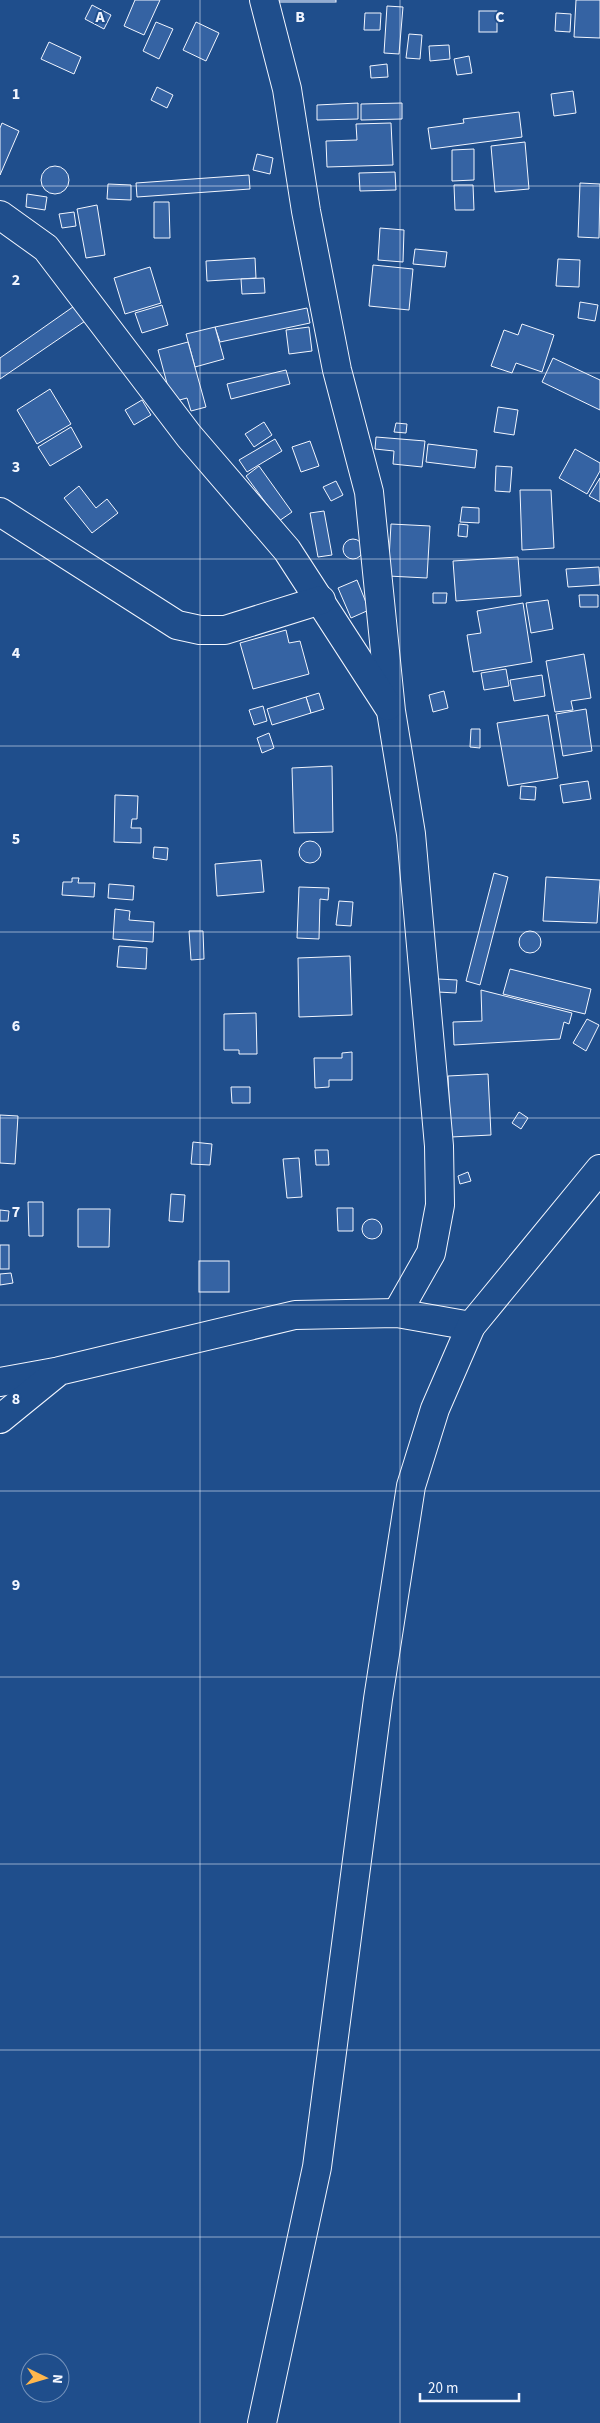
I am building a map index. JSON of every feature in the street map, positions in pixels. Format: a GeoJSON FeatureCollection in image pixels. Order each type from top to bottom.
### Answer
{"type":"FeatureCollection","features":[{"type":"Feature","properties":{"kind":"street"},"geometry":{"type":"LineString","coordinates":[[264,0],[287,89],[306,211],[337,370],[370,492],[391,711],[411,834],[439,1146],[440,1204],[431,1253],[397,1313]]}},
{"type":"Feature","properties":{"kind":"street"},"geometry":{"type":"LineString","coordinates":[[0,215],[46,248],[190,436],[287,550],[391,711]]}},
{"type":"Feature","properties":{"kind":"street"},"geometry":{"type":"LineString","coordinates":[[0,512],[177,624],[200,630],[225,630],[320,600]]}},
{"type":"Feature","properties":{"kind":"street"},"geometry":{"type":"LineString","coordinates":[[262,2423],[318,2167],[378,1699],[411,1486],[435,1409],[471,1326],[600,1169]]}},
{"type":"Feature","properties":{"kind":"street"},"geometry":{"type":"LineString","coordinates":[[0,1382],[59,1371],[295,1315],[397,1313],[471,1326]]}},
{"type":"Feature","properties":{"kind":"street"},"geometry":{"type":"LineString","coordinates":[[0,1419],[59,1371]]}},
{"type":"Feature","properties":{"kind":"building"},"geometry":{"type":"Polygon","coordinates":[[[135,0],[160,0],[144,35],[124,26],[135,0]]]}},
{"type":"Feature","properties":{"kind":"building"},"geometry":{"type":"Polygon","coordinates":[[[271,0],[336,0],[336,2],[271,2],[271,0]]]}},
{"type":"Feature","properties":{"kind":"building"},"geometry":{"type":"Polygon","coordinates":[[[576,0],[600,0],[600,38],[574,37],[576,0]]]}},
{"type":"Feature","properties":{"kind":"building"},"geometry":{"type":"Polygon","coordinates":[[[92,5],[111,15],[104,29],[85,19],[92,5]]]}},
{"type":"Feature","properties":{"kind":"building"},"geometry":{"type":"Polygon","coordinates":[[[387,6],[403,7],[399,54],[384,53],[387,6]]]}},
{"type":"Feature","properties":{"kind":"building"},"geometry":{"type":"Polygon","coordinates":[[[479,11],[497,11],[497,32],[479,32],[479,11]]]}},
{"type":"Feature","properties":{"kind":"building"},"geometry":{"type":"Polygon","coordinates":[[[365,13],[381,13],[380,30],[364,30],[365,13]]]}},
{"type":"Feature","properties":{"kind":"building"},"geometry":{"type":"Polygon","coordinates":[[[556,13],[571,14],[570,32],[555,31],[556,13]]]}},
{"type":"Feature","properties":{"kind":"building"},"geometry":{"type":"Polygon","coordinates":[[[156,22],[173,29],[159,59],[143,51],[156,22]]]}},
{"type":"Feature","properties":{"kind":"building"},"geometry":{"type":"Polygon","coordinates":[[[196,22],[219,33],[206,61],[183,50],[196,22]]]}},
{"type":"Feature","properties":{"kind":"building"},"geometry":{"type":"Polygon","coordinates":[[[409,34],[422,35],[420,59],[406,58],[409,34]]]}},
{"type":"Feature","properties":{"kind":"building"},"geometry":{"type":"Polygon","coordinates":[[[49,42],[81,57],[74,74],[41,59],[49,42]]]}},
{"type":"Feature","properties":{"kind":"building"},"geometry":{"type":"Polygon","coordinates":[[[449,45],[450,59],[430,61],[429,46],[449,45]]]}},
{"type":"Feature","properties":{"kind":"building"},"geometry":{"type":"Polygon","coordinates":[[[469,56],[472,73],[457,75],[454,59],[469,56]]]}},
{"type":"Feature","properties":{"kind":"building"},"geometry":{"type":"Polygon","coordinates":[[[387,64],[388,77],[371,78],[370,66],[387,64]]]}},
{"type":"Feature","properties":{"kind":"building"},"geometry":{"type":"Polygon","coordinates":[[[157,87],[173,95],[167,108],[151,100],[157,87]]]}},
{"type":"Feature","properties":{"kind":"building"},"geometry":{"type":"Polygon","coordinates":[[[573,91],[576,113],[554,116],[551,94],[573,91]]]}},
{"type":"Feature","properties":{"kind":"building"},"geometry":{"type":"Polygon","coordinates":[[[358,103],[358,119],[317,120],[317,105],[358,103]]]}},
{"type":"Feature","properties":{"kind":"building"},"geometry":{"type":"Polygon","coordinates":[[[402,103],[402,119],[361,120],[361,104],[402,103]]]}},
{"type":"Feature","properties":{"kind":"building"},"geometry":{"type":"Polygon","coordinates":[[[519,112],[522,137],[431,149],[428,128],[464,123],[463,119],[519,112]]]}},
{"type":"Feature","properties":{"kind":"building"},"geometry":{"type":"Polygon","coordinates":[[[2,123],[19,131],[0,175],[0,128],[2,123]]]}},
{"type":"Feature","properties":{"kind":"building"},"geometry":{"type":"Polygon","coordinates":[[[391,123],[393,165],[327,167],[326,141],[357,140],[356,124],[391,123]]]}},
{"type":"Feature","properties":{"kind":"building"},"geometry":{"type":"Polygon","coordinates":[[[525,142],[529,189],[495,192],[491,146],[525,142]]]}},
{"type":"Feature","properties":{"kind":"building"},"geometry":{"type":"Polygon","coordinates":[[[474,149],[474,180],[452,181],[452,150],[474,149]]]}},
{"type":"Feature","properties":{"kind":"building"},"geometry":{"type":"Polygon","coordinates":[[[257,154],[273,158],[270,174],[253,170],[257,154]]]}},
{"type":"Feature","properties":{"kind":"building"},"geometry":{"type":"Polygon","coordinates":[[[55,166],[65,170],[69,180],[65,190],[55,194],[45,190],[41,180],[45,170],[55,166]]]}},
{"type":"Feature","properties":{"kind":"building"},"geometry":{"type":"Polygon","coordinates":[[[395,172],[396,190],[360,191],[359,173],[395,172]]]}},
{"type":"Feature","properties":{"kind":"building"},"geometry":{"type":"Polygon","coordinates":[[[249,175],[250,189],[137,197],[136,183],[249,175]]]}},
{"type":"Feature","properties":{"kind":"building"},"geometry":{"type":"Polygon","coordinates":[[[580,183],[600,184],[599,238],[578,237],[580,183]]]}},
{"type":"Feature","properties":{"kind":"building"},"geometry":{"type":"Polygon","coordinates":[[[108,184],[131,185],[131,200],[107,199],[108,184]]]}},
{"type":"Feature","properties":{"kind":"building"},"geometry":{"type":"Polygon","coordinates":[[[454,185],[473,185],[474,210],[455,210],[454,185]]]}},
{"type":"Feature","properties":{"kind":"building"},"geometry":{"type":"Polygon","coordinates":[[[27,194],[47,197],[45,210],[26,207],[27,194]]]}},
{"type":"Feature","properties":{"kind":"building"},"geometry":{"type":"Polygon","coordinates":[[[154,202],[169,202],[170,238],[154,238],[154,202]]]}},
{"type":"Feature","properties":{"kind":"building"},"geometry":{"type":"Polygon","coordinates":[[[97,205],[105,255],[86,258],[77,209],[97,205]]]}},
{"type":"Feature","properties":{"kind":"building"},"geometry":{"type":"Polygon","coordinates":[[[74,212],[76,226],[62,228],[59,214],[74,212]]]}},
{"type":"Feature","properties":{"kind":"building"},"geometry":{"type":"Polygon","coordinates":[[[380,228],[404,230],[403,262],[378,260],[380,228]]]}},
{"type":"Feature","properties":{"kind":"building"},"geometry":{"type":"Polygon","coordinates":[[[415,249],[447,252],[445,267],[413,264],[415,249]]]}},
{"type":"Feature","properties":{"kind":"building"},"geometry":{"type":"Polygon","coordinates":[[[255,258],[256,278],[207,281],[206,261],[255,258]]]}},
{"type":"Feature","properties":{"kind":"building"},"geometry":{"type":"Polygon","coordinates":[[[558,259],[580,260],[579,287],[556,286],[558,259]]]}},
{"type":"Feature","properties":{"kind":"building"},"geometry":{"type":"Polygon","coordinates":[[[373,265],[413,269],[409,310],[369,306],[373,265]]]}},
{"type":"Feature","properties":{"kind":"building"},"geometry":{"type":"Polygon","coordinates":[[[150,267],[161,303],[125,314],[114,278],[150,267]]]}},
{"type":"Feature","properties":{"kind":"building"},"geometry":{"type":"Polygon","coordinates":[[[264,278],[265,293],[242,294],[241,279],[264,278]]]}},
{"type":"Feature","properties":{"kind":"building"},"geometry":{"type":"Polygon","coordinates":[[[80,302],[91,317],[0,379],[0,358],[80,302]]]}},
{"type":"Feature","properties":{"kind":"building"},"geometry":{"type":"Polygon","coordinates":[[[580,302],[598,305],[595,321],[578,318],[580,302]]]}},
{"type":"Feature","properties":{"kind":"building"},"geometry":{"type":"Polygon","coordinates":[[[162,305],[168,325],[142,333],[135,313],[162,305]]]}},
{"type":"Feature","properties":{"kind":"building"},"geometry":{"type":"Polygon","coordinates":[[[307,308],[310,323],[220,342],[215,327],[307,308]]]}},
{"type":"Feature","properties":{"kind":"building"},"geometry":{"type":"Polygon","coordinates":[[[522,324],[554,335],[542,372],[516,363],[512,373],[491,366],[504,330],[518,335],[522,324]]]}},
{"type":"Feature","properties":{"kind":"building"},"geometry":{"type":"Polygon","coordinates":[[[215,327],[224,359],[195,367],[186,334],[215,327]]]}},
{"type":"Feature","properties":{"kind":"building"},"geometry":{"type":"Polygon","coordinates":[[[309,327],[312,351],[289,354],[286,330],[309,327]]]}},
{"type":"Feature","properties":{"kind":"building"},"geometry":{"type":"Polygon","coordinates":[[[188,342],[206,407],[191,411],[187,398],[172,402],[158,350],[188,342]]]}},
{"type":"Feature","properties":{"kind":"building"},"geometry":{"type":"Polygon","coordinates":[[[553,358],[600,380],[600,410],[542,382],[553,358]]]}},
{"type":"Feature","properties":{"kind":"building"},"geometry":{"type":"Polygon","coordinates":[[[286,370],[290,384],[231,399],[227,384],[286,370]]]}},
{"type":"Feature","properties":{"kind":"building"},"geometry":{"type":"Polygon","coordinates":[[[50,389],[71,424],[37,444],[17,410],[50,389]]]}},
{"type":"Feature","properties":{"kind":"building"},"geometry":{"type":"Polygon","coordinates":[[[142,400],[151,415],[134,425],[125,410],[142,400]]]}},
{"type":"Feature","properties":{"kind":"building"},"geometry":{"type":"Polygon","coordinates":[[[498,407],[518,410],[514,435],[494,432],[498,407]]]}},
{"type":"Feature","properties":{"kind":"building"},"geometry":{"type":"Polygon","coordinates":[[[264,422],[272,435],[254,447],[245,434],[264,422]]]}},
{"type":"Feature","properties":{"kind":"building"},"geometry":{"type":"Polygon","coordinates":[[[396,423],[407,424],[406,433],[394,432],[396,423]]]}},
{"type":"Feature","properties":{"kind":"building"},"geometry":{"type":"Polygon","coordinates":[[[71,427],[82,447],[50,466],[38,447],[71,427]]]}},
{"type":"Feature","properties":{"kind":"building"},"geometry":{"type":"Polygon","coordinates":[[[376,437],[425,441],[422,467],[393,464],[394,451],[375,449],[376,437]]]}},
{"type":"Feature","properties":{"kind":"building"},"geometry":{"type":"Polygon","coordinates":[[[275,439],[282,451],[247,472],[239,460],[275,439]]]}},
{"type":"Feature","properties":{"kind":"building"},"geometry":{"type":"Polygon","coordinates":[[[310,441],[319,466],[301,472],[292,447],[310,441]]]}},
{"type":"Feature","properties":{"kind":"building"},"geometry":{"type":"Polygon","coordinates":[[[428,444],[477,450],[475,468],[426,462],[428,444]]]}},
{"type":"Feature","properties":{"kind":"building"},"geometry":{"type":"Polygon","coordinates":[[[575,449],[600,463],[600,471],[587,494],[559,478],[575,449]]]}},
{"type":"Feature","properties":{"kind":"building"},"geometry":{"type":"Polygon","coordinates":[[[259,466],[292,512],[279,521],[246,476],[259,466]]]}},
{"type":"Feature","properties":{"kind":"building"},"geometry":{"type":"Polygon","coordinates":[[[496,466],[512,467],[510,492],[495,491],[496,466]]]}},
{"type":"Feature","properties":{"kind":"building"},"geometry":{"type":"Polygon","coordinates":[[[600,478],[600,502],[589,496],[600,478]]]}},
{"type":"Feature","properties":{"kind":"building"},"geometry":{"type":"Polygon","coordinates":[[[336,481],[343,495],[331,501],[323,487],[336,481]]]}},
{"type":"Feature","properties":{"kind":"building"},"geometry":{"type":"Polygon","coordinates":[[[79,486],[96,508],[107,499],[118,513],[92,533],[64,498],[79,486]]]}},
{"type":"Feature","properties":{"kind":"building"},"geometry":{"type":"Polygon","coordinates":[[[520,490],[551,490],[554,548],[522,550],[520,490]]]}},
{"type":"Feature","properties":{"kind":"building"},"geometry":{"type":"Polygon","coordinates":[[[462,507],[479,508],[479,523],[460,522],[462,507]]]}},
{"type":"Feature","properties":{"kind":"building"},"geometry":{"type":"Polygon","coordinates":[[[324,511],[332,555],[318,557],[310,513],[324,511]]]}},
{"type":"Feature","properties":{"kind":"building"},"geometry":{"type":"Polygon","coordinates":[[[391,524],[430,526],[427,578],[388,576],[391,524]]]}},
{"type":"Feature","properties":{"kind":"building"},"geometry":{"type":"Polygon","coordinates":[[[459,524],[468,525],[467,537],[458,536],[459,524]]]}},
{"type":"Feature","properties":{"kind":"building"},"geometry":{"type":"Polygon","coordinates":[[[353,539],[360,542],[363,549],[360,556],[353,559],[346,556],[343,549],[346,542],[353,539]]]}},
{"type":"Feature","properties":{"kind":"building"},"geometry":{"type":"Polygon","coordinates":[[[518,557],[521,596],[456,601],[453,561],[518,557]]]}},
{"type":"Feature","properties":{"kind":"building"},"geometry":{"type":"Polygon","coordinates":[[[599,567],[600,585],[568,587],[566,569],[599,567]]]}},
{"type":"Feature","properties":{"kind":"building"},"geometry":{"type":"Polygon","coordinates":[[[357,580],[369,610],[351,618],[338,588],[357,580]]]}},
{"type":"Feature","properties":{"kind":"building"},"geometry":{"type":"Polygon","coordinates":[[[433,593],[447,593],[446,603],[433,603],[433,593]]]}},
{"type":"Feature","properties":{"kind":"building"},"geometry":{"type":"Polygon","coordinates":[[[579,595],[598,595],[598,607],[580,607],[579,595]]]}},
{"type":"Feature","properties":{"kind":"building"},"geometry":{"type":"Polygon","coordinates":[[[548,600],[553,629],[531,633],[526,603],[548,600]]]}},
{"type":"Feature","properties":{"kind":"building"},"geometry":{"type":"Polygon","coordinates":[[[523,603],[532,662],[473,672],[467,635],[481,633],[477,611],[523,603]]]}},
{"type":"Feature","properties":{"kind":"building"},"geometry":{"type":"Polygon","coordinates":[[[286,630],[289,643],[300,641],[309,674],[253,689],[240,643],[286,630]]]}},
{"type":"Feature","properties":{"kind":"building"},"geometry":{"type":"Polygon","coordinates":[[[584,654],[591,698],[571,701],[573,710],[555,712],[546,661],[584,654]]]}},
{"type":"Feature","properties":{"kind":"building"},"geometry":{"type":"Polygon","coordinates":[[[506,669],[509,686],[484,690],[481,673],[506,669]]]}},
{"type":"Feature","properties":{"kind":"building"},"geometry":{"type":"Polygon","coordinates":[[[542,675],[545,696],[514,701],[510,680],[542,675]]]}},
{"type":"Feature","properties":{"kind":"building"},"geometry":{"type":"Polygon","coordinates":[[[444,691],[448,708],[433,712],[429,695],[444,691]]]}},
{"type":"Feature","properties":{"kind":"building"},"geometry":{"type":"Polygon","coordinates":[[[319,693],[324,709],[311,713],[306,697],[319,693]]]}},
{"type":"Feature","properties":{"kind":"building"},"geometry":{"type":"Polygon","coordinates":[[[306,697],[311,713],[272,725],[267,709],[306,697]]]}},
{"type":"Feature","properties":{"kind":"building"},"geometry":{"type":"Polygon","coordinates":[[[263,706],[267,721],[254,725],[249,710],[263,706]]]}},
{"type":"Feature","properties":{"kind":"building"},"geometry":{"type":"Polygon","coordinates":[[[586,709],[592,751],[563,756],[556,714],[586,709]]]}},
{"type":"Feature","properties":{"kind":"building"},"geometry":{"type":"Polygon","coordinates":[[[548,715],[558,778],[508,786],[497,723],[548,715]]]}},
{"type":"Feature","properties":{"kind":"building"},"geometry":{"type":"Polygon","coordinates":[[[471,729],[480,729],[480,748],[470,747],[471,729]]]}},
{"type":"Feature","properties":{"kind":"building"},"geometry":{"type":"Polygon","coordinates":[[[269,733],[274,748],[262,753],[257,738],[269,733]]]}},
{"type":"Feature","properties":{"kind":"building"},"geometry":{"type":"Polygon","coordinates":[[[332,766],[333,832],[294,833],[292,768],[332,766]]]}},
{"type":"Feature","properties":{"kind":"building"},"geometry":{"type":"Polygon","coordinates":[[[588,781],[591,799],[563,803],[560,785],[588,781]]]}},
{"type":"Feature","properties":{"kind":"building"},"geometry":{"type":"Polygon","coordinates":[[[521,786],[536,787],[535,800],[520,799],[521,786]]]}},
{"type":"Feature","properties":{"kind":"building"},"geometry":{"type":"Polygon","coordinates":[[[115,795],[138,796],[137,819],[132,819],[131,828],[141,828],[141,843],[114,842],[115,795]]]}},
{"type":"Feature","properties":{"kind":"building"},"geometry":{"type":"Polygon","coordinates":[[[310,841],[318,844],[321,852],[318,860],[310,863],[302,860],[299,852],[302,844],[310,841]]]}},
{"type":"Feature","properties":{"kind":"building"},"geometry":{"type":"Polygon","coordinates":[[[154,847],[168,848],[167,860],[153,858],[154,847]]]}},
{"type":"Feature","properties":{"kind":"building"},"geometry":{"type":"Polygon","coordinates":[[[261,860],[264,892],[217,896],[215,864],[261,860]]]}},
{"type":"Feature","properties":{"kind":"building"},"geometry":{"type":"Polygon","coordinates":[[[494,873],[508,877],[480,985],[466,981],[494,873]]]}},
{"type":"Feature","properties":{"kind":"building"},"geometry":{"type":"Polygon","coordinates":[[[546,877],[600,880],[597,923],[543,921],[546,877]]]}},
{"type":"Feature","properties":{"kind":"building"},"geometry":{"type":"Polygon","coordinates":[[[72,878],[79,878],[78,883],[95,883],[94,897],[62,895],[63,882],[72,882],[72,878]]]}},
{"type":"Feature","properties":{"kind":"building"},"geometry":{"type":"Polygon","coordinates":[[[109,884],[134,886],[133,900],[108,898],[109,884]]]}},
{"type":"Feature","properties":{"kind":"building"},"geometry":{"type":"Polygon","coordinates":[[[299,887],[329,888],[328,900],[320,899],[319,939],[297,938],[299,887]]]}},
{"type":"Feature","properties":{"kind":"building"},"geometry":{"type":"Polygon","coordinates":[[[339,901],[353,902],[351,926],[336,925],[339,901]]]}},
{"type":"Feature","properties":{"kind":"building"},"geometry":{"type":"Polygon","coordinates":[[[115,909],[130,911],[129,920],[154,922],[153,942],[113,939],[115,909]]]}},
{"type":"Feature","properties":{"kind":"building"},"geometry":{"type":"Polygon","coordinates":[[[189,931],[203,931],[204,959],[191,960],[189,931]]]}},
{"type":"Feature","properties":{"kind":"building"},"geometry":{"type":"Polygon","coordinates":[[[530,931],[538,934],[541,942],[538,950],[530,953],[522,950],[519,942],[522,934],[530,931]]]}},
{"type":"Feature","properties":{"kind":"building"},"geometry":{"type":"Polygon","coordinates":[[[119,946],[147,948],[146,969],[117,967],[119,946]]]}},
{"type":"Feature","properties":{"kind":"building"},"geometry":{"type":"Polygon","coordinates":[[[350,956],[352,1015],[299,1017],[298,958],[350,956]]]}},
{"type":"Feature","properties":{"kind":"building"},"geometry":{"type":"Polygon","coordinates":[[[510,969],[591,989],[585,1014],[503,994],[510,969]]]}},
{"type":"Feature","properties":{"kind":"building"},"geometry":{"type":"Polygon","coordinates":[[[438,979],[457,980],[456,993],[438,992],[438,979]]]}},
{"type":"Feature","properties":{"kind":"building"},"geometry":{"type":"Polygon","coordinates":[[[481,990],[572,1013],[569,1024],[564,1022],[560,1039],[454,1045],[453,1022],[482,1021],[481,990]]]}},
{"type":"Feature","properties":{"kind":"building"},"geometry":{"type":"Polygon","coordinates":[[[256,1013],[257,1054],[239,1054],[239,1050],[224,1050],[224,1014],[256,1013]]]}},
{"type":"Feature","properties":{"kind":"building"},"geometry":{"type":"Polygon","coordinates":[[[587,1019],[599,1025],[586,1051],[573,1043],[587,1019]]]}},
{"type":"Feature","properties":{"kind":"building"},"geometry":{"type":"Polygon","coordinates":[[[352,1052],[352,1080],[329,1080],[329,1087],[315,1088],[314,1058],[342,1058],[342,1053],[352,1052]]]}},
{"type":"Feature","properties":{"kind":"building"},"geometry":{"type":"Polygon","coordinates":[[[488,1074],[491,1135],[451,1137],[448,1076],[488,1074]]]}},
{"type":"Feature","properties":{"kind":"building"},"geometry":{"type":"Polygon","coordinates":[[[231,1087],[250,1087],[250,1103],[232,1103],[231,1087]]]}},
{"type":"Feature","properties":{"kind":"building"},"geometry":{"type":"Polygon","coordinates":[[[519,1112],[528,1118],[521,1129],[512,1123],[519,1112]]]}},
{"type":"Feature","properties":{"kind":"building"},"geometry":{"type":"Polygon","coordinates":[[[0,1115],[18,1116],[15,1164],[0,1163],[0,1115]]]}},
{"type":"Feature","properties":{"kind":"building"},"geometry":{"type":"Polygon","coordinates":[[[193,1142],[212,1144],[210,1165],[191,1164],[193,1142]]]}},
{"type":"Feature","properties":{"kind":"building"},"geometry":{"type":"Polygon","coordinates":[[[315,1150],[328,1150],[329,1165],[316,1165],[315,1150]]]}},
{"type":"Feature","properties":{"kind":"building"},"geometry":{"type":"Polygon","coordinates":[[[299,1158],[302,1197],[287,1198],[283,1159],[299,1158]]]}},
{"type":"Feature","properties":{"kind":"building"},"geometry":{"type":"Polygon","coordinates":[[[468,1172],[471,1181],[460,1184],[458,1176],[468,1172]]]}},
{"type":"Feature","properties":{"kind":"building"},"geometry":{"type":"Polygon","coordinates":[[[171,1194],[185,1195],[183,1222],[169,1221],[171,1194]]]}},
{"type":"Feature","properties":{"kind":"building"},"geometry":{"type":"Polygon","coordinates":[[[28,1202],[43,1202],[43,1236],[29,1236],[28,1202]]]}},
{"type":"Feature","properties":{"kind":"building"},"geometry":{"type":"Polygon","coordinates":[[[337,1208],[353,1208],[353,1231],[338,1231],[337,1208]]]}},
{"type":"Feature","properties":{"kind":"building"},"geometry":{"type":"Polygon","coordinates":[[[78,1209],[110,1209],[109,1247],[78,1247],[78,1209]]]}},
{"type":"Feature","properties":{"kind":"building"},"geometry":{"type":"Polygon","coordinates":[[[0,1210],[9,1211],[8,1221],[0,1221],[0,1210]]]}},
{"type":"Feature","properties":{"kind":"building"},"geometry":{"type":"Polygon","coordinates":[[[372,1219],[379,1222],[382,1229],[379,1236],[372,1239],[365,1236],[362,1229],[365,1222],[372,1219]]]}},
{"type":"Feature","properties":{"kind":"building"},"geometry":{"type":"Polygon","coordinates":[[[0,1245],[9,1245],[9,1269],[0,1269],[0,1245]]]}},
{"type":"Feature","properties":{"kind":"building"},"geometry":{"type":"Polygon","coordinates":[[[199,1261],[229,1261],[229,1292],[199,1292],[199,1261]]]}},
{"type":"Feature","properties":{"kind":"building"},"geometry":{"type":"Polygon","coordinates":[[[11,1273],[13,1283],[0,1285],[0,1274],[11,1273]]]}}]}
